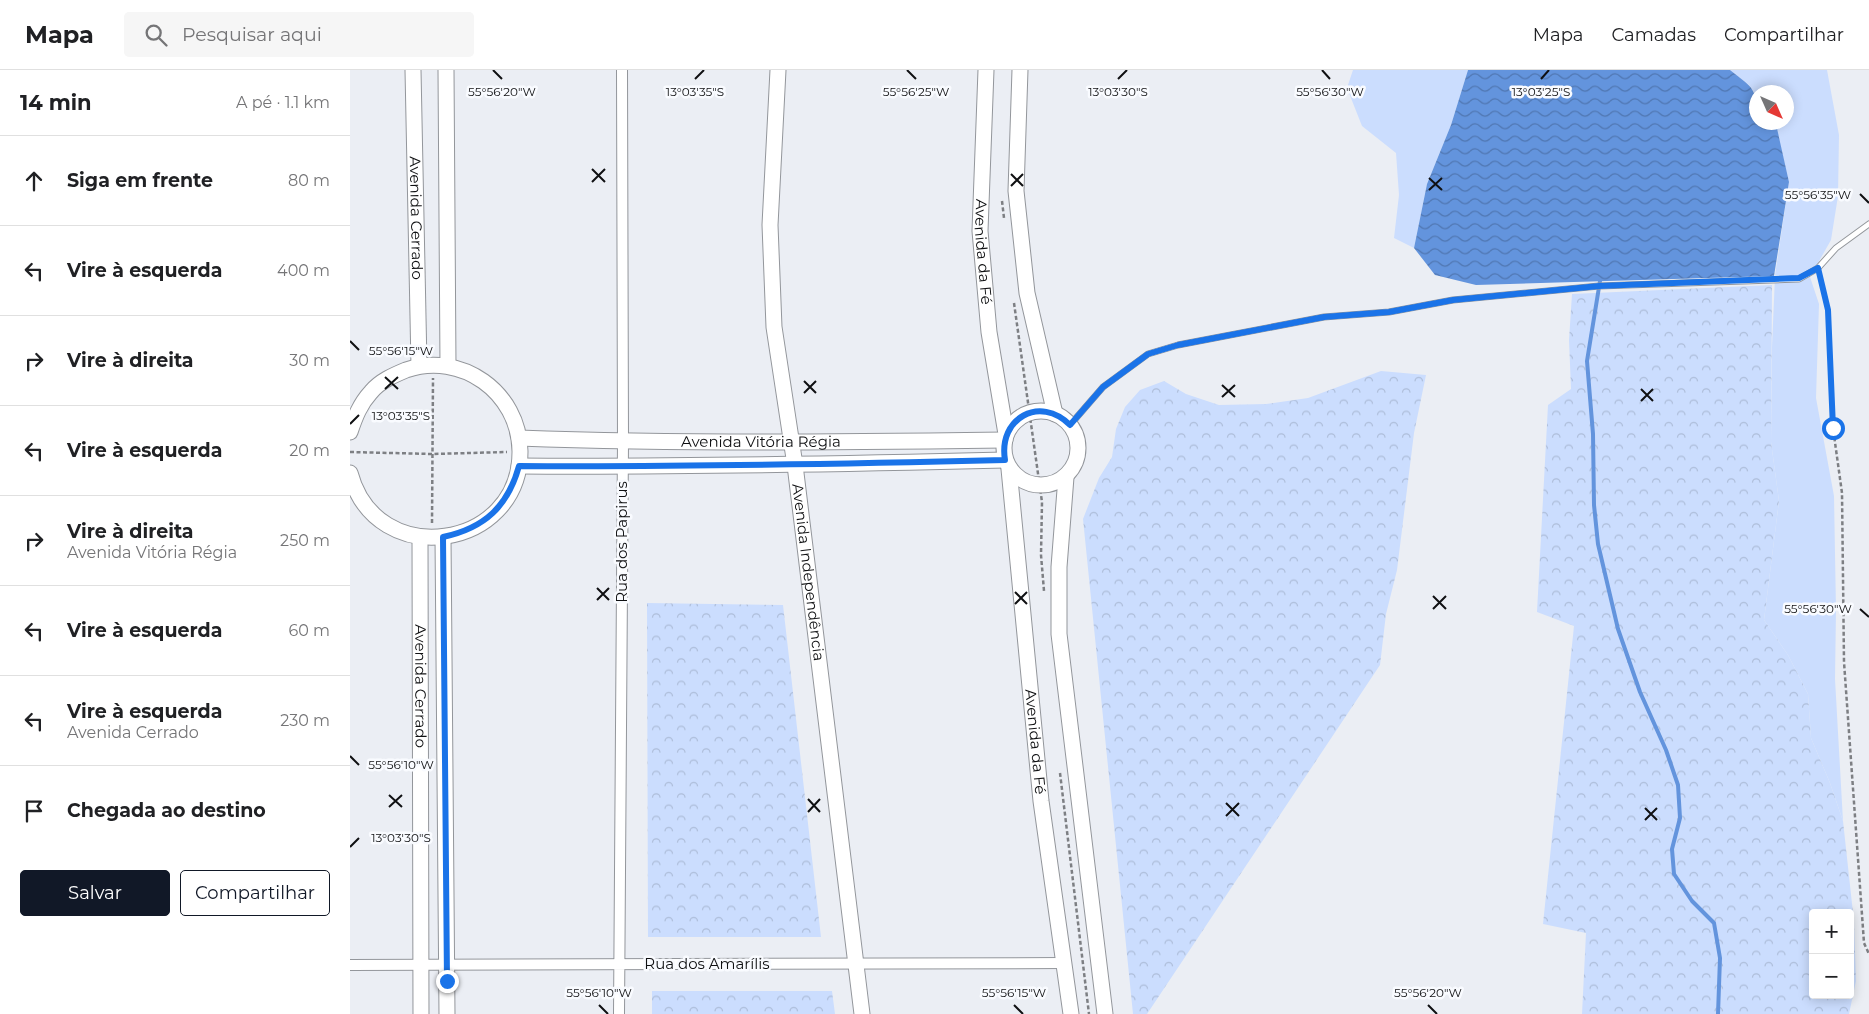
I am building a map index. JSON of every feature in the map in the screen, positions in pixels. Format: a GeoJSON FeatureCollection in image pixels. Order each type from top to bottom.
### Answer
{"type":"FeatureCollection","features":[{"type":"Feature","properties":{"kind":"street","name":"Avenida Cerrado"},"geometry":{"type":"LineString","coordinates":[[413,70],[419,366]]}},
{"type":"Feature","properties":{"kind":"street","name":"Avenida Cerrado"},"geometry":{"type":"LineString","coordinates":[[446,70],[448,366]]}},
{"type":"Feature","properties":{"kind":"street","name":"Rua dos Papirus"},"geometry":{"type":"LineString","coordinates":[[619,1014],[623,467],[622,70]]}},
{"type":"Feature","properties":{"kind":"street","name":"Avenida Independência"},"geometry":{"type":"LineString","coordinates":[[778,70],[770,225],[774,327],[795,465],[862,1014]]}},
{"type":"Feature","properties":{"kind":"street","name":"Avenida da Fé"},"geometry":{"type":"LineString","coordinates":[[986,70],[980,231],[989,332],[1006,437],[1004,450],[1007,464],[1041,801],[1071,1014]]}},
{"type":"Feature","properties":{"kind":"street"},"geometry":{"type":"LineString","coordinates":[[1020,70],[1016,191],[1027,293],[1056,414]]}},
{"type":"Feature","properties":{"kind":"street"},"geometry":{"type":"LineString","coordinates":[[350,432],[356,413],[372,391],[393,375],[419,366],[433,364],[448,366],[474,374],[495,390],[511,412],[519,438],[519,466],[515,481],[508,495],[493,514],[474,528],[459,534],[443,537],[420,537],[399,531],[380,520],[364,504],[353,484],[350,473]]}},
{"type":"Feature","properties":{"kind":"street"},"geometry":{"type":"LineString","coordinates":[[1006,437],[1018,418],[1029,413],[1046,411],[1056,414],[1070,425],[1076,435],[1078,446],[1078,457],[1073,468],[1066,477],[1056,482],[1040,486],[1025,482],[1016,477],[1007,464]]}},
{"type":"Feature","properties":{"kind":"street","name":"Avenida Vitória Régia"},"geometry":{"type":"LineString","coordinates":[[519,438],[623,442],[790,442],[1006,437]]}},
{"type":"Feature","properties":{"kind":"street","name":"Avenida Vitória Régia"},"geometry":{"type":"LineString","coordinates":[[519,466],[1007,464]]}},
{"type":"Feature","properties":{"kind":"street"},"geometry":{"type":"LineString","coordinates":[[1066,477],[1059,567],[1059,634],[1105,1014]]}},
{"type":"Feature","properties":{"kind":"street","name":"Avenida Cerrado"},"geometry":{"type":"LineString","coordinates":[[420,537],[422,1014]]}},
{"type":"Feature","properties":{"kind":"street","name":"Avenida Cerrado"},"geometry":{"type":"LineString","coordinates":[[443,537],[447,1014]]}},
{"type":"Feature","properties":{"kind":"street","name":"Rua dos Amarílis"},"geometry":{"type":"LineString","coordinates":[[350,965],[1064,963]]}},
{"type":"Feature","properties":{"kind":"lane"},"geometry":{"type":"LineString","coordinates":[[1070,425],[1103,387],[1148,354],[1178,345],[1324,317],[1389,312],[1453,300],[1599,286],[1799,278],[1818,268],[1836,248],[1869,224]]}},
{"type":"Feature","properties":{"kind":"path"},"geometry":{"type":"LineString","coordinates":[[1002,194],[1004,223]]}},
{"type":"Feature","properties":{"kind":"path"},"geometry":{"type":"LineString","coordinates":[[1818,268],[1828,310],[1833,428],[1842,493],[1844,662],[1864,943],[1869,954]]}},
{"type":"Feature","properties":{"kind":"path"},"geometry":{"type":"LineString","coordinates":[[1014,301],[1042,502],[1041,555],[1044,592]]}},
{"type":"Feature","properties":{"kind":"path"},"geometry":{"type":"LineString","coordinates":[[1060,770],[1089,1014]]}},
{"type":"Feature","properties":{"kind":"green space"},"geometry":{"type":"Polygon","coordinates":[[[1353,70],[1468,70],[1451,125],[1427,184],[1414,248],[1394,238],[1399,195],[1396,153],[1362,126],[1347,88],[1353,70]]]}},
{"type":"Feature","properties":{"kind":"green space"},"geometry":{"type":"Polygon","coordinates":[[[1730,70],[1827,70],[1839,135],[1838,196],[1831,240],[1810,277],[1819,304],[1816,398],[1834,496],[1835,679],[1843,821],[1830,783],[1811,738],[1808,694],[1788,655],[1764,620],[1779,501],[1771,442],[1775,276],[1789,276],[1775,275],[1789,182],[1777,130],[1794,130],[1794,85],[1749,85],[1730,70]]]}},
{"type":"Feature","properties":{"kind":"green space"},"geometry":{"type":"Polygon","coordinates":[[[1772,285],[1771,442],[1779,501],[1764,620],[1788,655],[1808,694],[1811,738],[1830,783],[1843,821],[1853,909],[1809,909],[1809,999],[1852,999],[1849,1014],[1582,1014],[1586,933],[1543,924],[1574,626],[1537,612],[1548,405],[1571,389],[1569,340],[1572,294],[1772,285]]]}},
{"type":"Feature","properties":{"kind":"green space"},"geometry":{"type":"Polygon","coordinates":[[[1381,371],[1426,375],[1414,433],[1397,570],[1386,614],[1380,665],[1147,1014],[1133,1014],[1083,519],[1099,478],[1112,457],[1116,429],[1125,407],[1140,390],[1164,381],[1186,394],[1219,405],[1266,404],[1308,398],[1381,371]]]}},
{"type":"Feature","properties":{"kind":"green space"},"geometry":{"type":"Polygon","coordinates":[[[647,603],[783,605],[821,937],[648,937],[647,603]]]}},
{"type":"Feature","properties":{"kind":"green space"},"geometry":{"type":"Polygon","coordinates":[[[1854,922],[1856,981],[1854,990],[1854,922]]]}},
{"type":"Feature","properties":{"kind":"green space"},"geometry":{"type":"Polygon","coordinates":[[[652,991],[832,991],[835,1014],[652,1014],[652,991]]]}},
{"type":"Feature","properties":{"kind":"water"},"geometry":{"type":"Polygon","coordinates":[[[1468,70],[1730,70],[1749,86],[1749,130],[1777,130],[1789,182],[1774,276],[1476,285],[1435,275],[1414,248],[1427,184],[1451,125],[1468,70]]]}},
{"type":"Feature","properties":{"kind":"waterway"},"geometry":{"type":"LineString","coordinates":[[1600,281],[1587,361],[1593,434],[1594,505],[1598,544],[1618,629],[1640,692],[1666,750],[1678,785],[1680,818],[1672,849],[1674,874],[1692,901],[1714,923],[1720,958],[1718,1014]]}},
{"type":"Feature","properties":{"kind":"route"},"geometry":{"type":"LineString","coordinates":[[447,981],[443,537],[459,534],[474,528],[487,519],[508,495],[515,481],[519,466],[795,465],[1005,460],[1006,434],[1018,418],[1036,411],[1046,411],[1064,418],[1070,425],[1103,387],[1148,354],[1178,345],[1324,317],[1389,312],[1453,300],[1599,286],[1727,280],[1786,280],[1799,278],[1818,268],[1828,310],[1833,428]]}}]}
